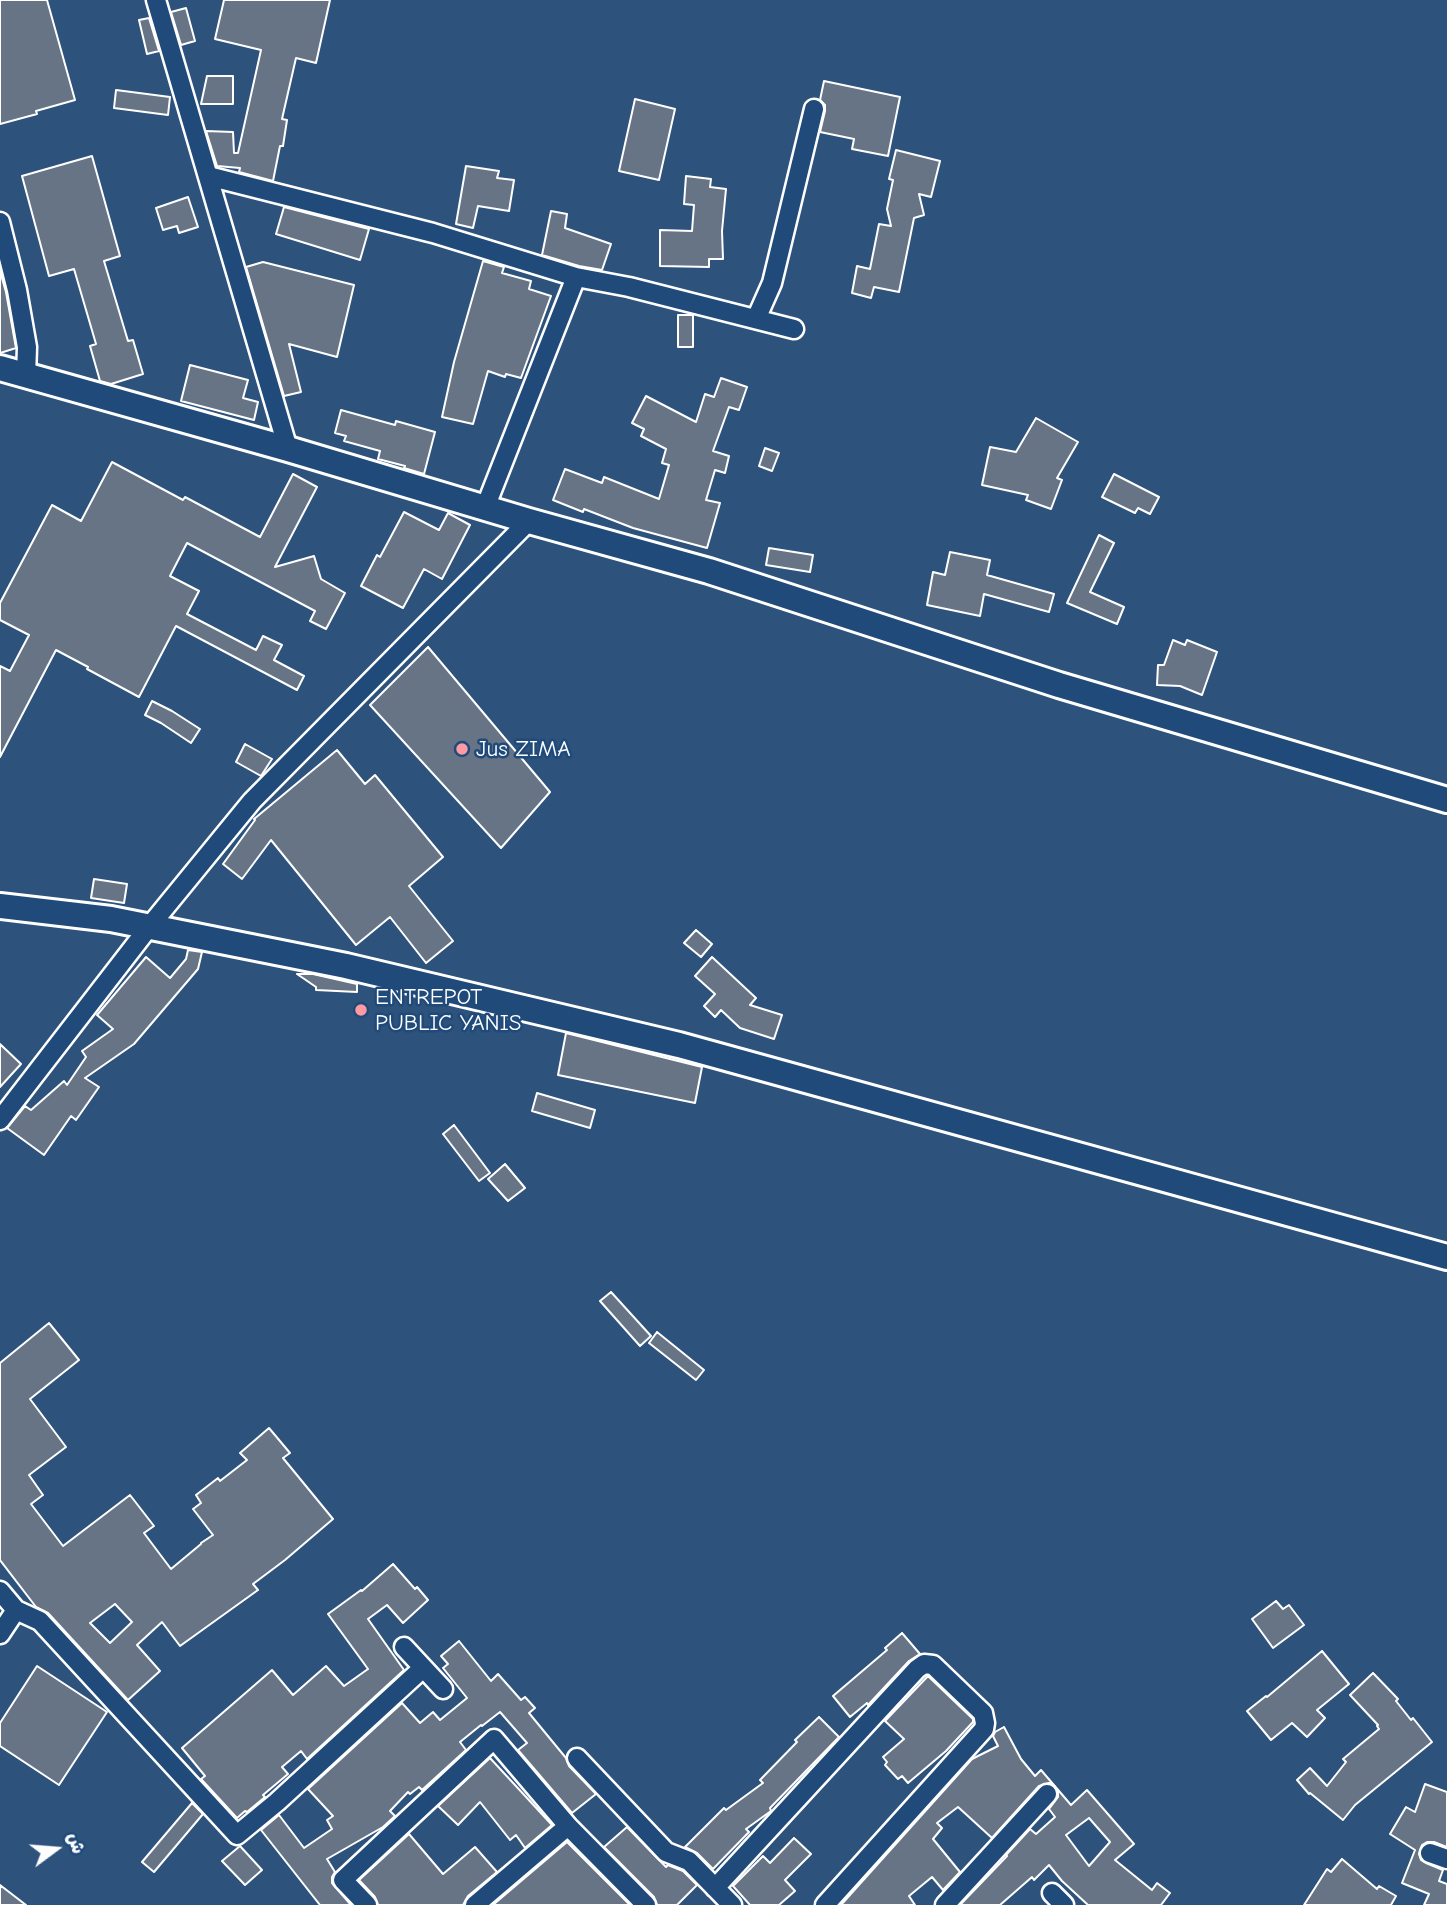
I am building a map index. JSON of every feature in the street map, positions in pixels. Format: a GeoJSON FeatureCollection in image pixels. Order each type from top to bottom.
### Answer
{"type":"FeatureCollection","features":[{"type":"Feature","properties":{"kind":"main road"},"geometry":{"type":"LineString","coordinates":[[0,368],[709,571],[1059,685],[1447,800]]}},
{"type":"Feature","properties":{"kind":"main road"},"geometry":{"type":"LineString","coordinates":[[0,906],[111,919],[346,967],[679,1045],[1447,1257]]}},
{"type":"Feature","properties":{"kind":"street"},"geometry":{"type":"LineString","coordinates":[[156,0],[288,449]]}},
{"type":"Feature","properties":{"kind":"street"},"geometry":{"type":"LineString","coordinates":[[756,319],[772,283],[814,109]]}},
{"type":"Feature","properties":{"kind":"street"},"geometry":{"type":"LineString","coordinates":[[208,176],[433,233],[576,277],[629,287],[794,329]]}},
{"type":"Feature","properties":{"kind":"street"},"geometry":{"type":"LineString","coordinates":[[0,222],[17,290],[27,347],[26,377]]}},
{"type":"Feature","properties":{"kind":"street"},"geometry":{"type":"LineString","coordinates":[[485,508],[576,277]]}},
{"type":"Feature","properties":{"kind":"street"},"geometry":{"type":"LineString","coordinates":[[0,1119],[149,927],[252,801],[529,521]]}},
{"type":"Feature","properties":{"kind":"street"},"geometry":{"type":"LineString","coordinates":[[0,1591],[16,1610],[40,1621],[237,1835],[277,1802],[423,1668]]}},
{"type":"Feature","properties":{"kind":"street"},"geometry":{"type":"LineString","coordinates":[[0,1634],[16,1610]]}},
{"type":"Feature","properties":{"kind":"street"},"geometry":{"type":"LineString","coordinates":[[404,1647],[443,1689]]}},
{"type":"Feature","properties":{"kind":"street"},"geometry":{"type":"LineString","coordinates":[[716,1888],[917,1669],[924,1664],[933,1665],[983,1713],[984,1728],[825,1905]]}},
{"type":"Feature","properties":{"kind":"street"},"geometry":{"type":"LineString","coordinates":[[367,1905],[343,1880],[494,1739],[568,1826],[643,1904]]}},
{"type":"Feature","properties":{"kind":"street"},"geometry":{"type":"LineString","coordinates":[[577,1758],[666,1852],[689,1861],[732,1905]]}},
{"type":"Feature","properties":{"kind":"street"},"geometry":{"type":"LineString","coordinates":[[945,1905],[1047,1794]]}},
{"type":"Feature","properties":{"kind":"street"},"geometry":{"type":"LineString","coordinates":[[475,1905],[568,1826]]}},
{"type":"Feature","properties":{"kind":"building"},"geometry":{"type":"Polygon","coordinates":[[[0,0],[47,0],[75,100],[0,124],[0,0]]]}},
{"type":"Feature","properties":{"kind":"building"},"geometry":{"type":"Polygon","coordinates":[[[224,0],[330,0],[316,63],[296,58],[282,119],[287,120],[283,146],[280,146],[273,181],[239,172],[240,168],[217,166],[206,131],[233,132],[234,153],[238,153],[261,50],[215,39],[224,0]]]}},
{"type":"Feature","properties":{"kind":"building"},"geometry":{"type":"Polygon","coordinates":[[[186,8],[195,41],[181,45],[171,12],[186,8]]]}},
{"type":"Feature","properties":{"kind":"building"},"geometry":{"type":"Polygon","coordinates":[[[149,18],[159,51],[147,54],[139,20],[149,18]]]}},
{"type":"Feature","properties":{"kind":"building"},"geometry":{"type":"Polygon","coordinates":[[[207,76],[233,76],[233,104],[201,104],[207,76]]]}},
{"type":"Feature","properties":{"kind":"building"},"geometry":{"type":"Polygon","coordinates":[[[824,81],[900,97],[888,156],[852,149],[854,139],[820,132],[825,111],[825,105],[820,100],[824,81]]]}},
{"type":"Feature","properties":{"kind":"building"},"geometry":{"type":"Polygon","coordinates":[[[116,90],[170,97],[168,115],[114,108],[116,90]]]}},
{"type":"Feature","properties":{"kind":"building"},"geometry":{"type":"Polygon","coordinates":[[[635,99],[675,109],[659,180],[619,171],[635,99]]]}},
{"type":"Feature","properties":{"kind":"building"},"geometry":{"type":"Polygon","coordinates":[[[896,150],[940,161],[931,197],[919,194],[924,215],[914,218],[899,292],[874,287],[871,298],[852,293],[857,266],[870,269],[879,224],[891,226],[887,209],[893,180],[889,179],[896,150]]]}},
{"type":"Feature","properties":{"kind":"building"},"geometry":{"type":"Polygon","coordinates":[[[92,156],[120,256],[104,261],[128,341],[133,340],[143,374],[111,384],[100,381],[90,346],[96,344],[74,269],[49,276],[22,176],[92,156]]]}},
{"type":"Feature","properties":{"kind":"building"},"geometry":{"type":"Polygon","coordinates":[[[466,166],[499,171],[497,178],[514,180],[509,211],[478,206],[473,228],[456,224],[466,166]]]}},
{"type":"Feature","properties":{"kind":"building"},"geometry":{"type":"Polygon","coordinates":[[[686,176],[711,179],[710,187],[726,189],[722,231],[723,259],[709,259],[709,267],[660,266],[660,230],[692,231],[694,205],[684,204],[686,176]]]}},
{"type":"Feature","properties":{"kind":"building"},"geometry":{"type":"Polygon","coordinates":[[[188,197],[198,227],[179,233],[177,226],[163,230],[156,208],[188,197]]]}},
{"type":"Feature","properties":{"kind":"building"},"geometry":{"type":"Polygon","coordinates":[[[284,207],[369,229],[360,260],[276,234],[284,207]]]}},
{"type":"Feature","properties":{"kind":"building"},"geometry":{"type":"Polygon","coordinates":[[[551,211],[567,214],[565,228],[611,244],[602,270],[542,255],[551,211]]]}},
{"type":"Feature","properties":{"kind":"building"},"geometry":{"type":"Polygon","coordinates":[[[483,261],[504,267],[502,273],[531,281],[529,289],[551,296],[521,378],[506,374],[505,377],[488,371],[473,424],[442,417],[454,362],[483,261]]]}},
{"type":"Feature","properties":{"kind":"building"},"geometry":{"type":"Polygon","coordinates":[[[263,262],[354,285],[337,357],[289,344],[301,392],[284,396],[246,267],[263,262]]]}},
{"type":"Feature","properties":{"kind":"building"},"geometry":{"type":"Polygon","coordinates":[[[0,271],[16,348],[0,353],[0,271]]]}},
{"type":"Feature","properties":{"kind":"building"},"geometry":{"type":"Polygon","coordinates":[[[678,315],[693,315],[693,347],[678,347],[678,315]]]}},
{"type":"Feature","properties":{"kind":"building"},"geometry":{"type":"Polygon","coordinates":[[[190,365],[248,380],[243,398],[258,402],[254,420],[181,401],[190,365]]]}},
{"type":"Feature","properties":{"kind":"building"},"geometry":{"type":"Polygon","coordinates":[[[721,378],[747,387],[739,410],[729,407],[713,451],[729,456],[725,473],[715,470],[706,500],[720,503],[707,548],[633,528],[553,500],[565,469],[602,483],[604,477],[659,499],[669,465],[662,463],[666,449],[641,436],[644,429],[632,423],[646,396],[696,422],[705,394],[714,397],[721,378]]]}},
{"type":"Feature","properties":{"kind":"building"},"geometry":{"type":"Polygon","coordinates":[[[341,410],[395,425],[396,421],[435,432],[424,474],[378,459],[380,451],[344,441],[346,436],[335,433],[341,410]]]}},
{"type":"Feature","properties":{"kind":"building"},"geometry":{"type":"Polygon","coordinates":[[[1036,418],[1078,442],[1057,478],[1062,480],[1051,509],[1026,500],[1028,495],[982,485],[990,447],[1016,452],[1036,418]]]}},
{"type":"Feature","properties":{"kind":"building"},"geometry":{"type":"Polygon","coordinates":[[[765,448],[779,453],[772,471],[759,466],[765,448]]]}},
{"type":"Feature","properties":{"kind":"building"},"geometry":{"type":"Polygon","coordinates":[[[112,462],[260,537],[293,474],[317,487],[275,567],[314,556],[321,579],[345,593],[326,629],[310,621],[315,611],[187,543],[170,576],[199,591],[187,614],[256,650],[263,636],[282,645],[274,660],[304,676],[297,690],[176,626],[139,697],[56,650],[0,757],[0,666],[10,671],[29,635],[0,620],[0,603],[52,505],[81,521],[112,462]]]}},
{"type":"Feature","properties":{"kind":"building"},"geometry":{"type":"Polygon","coordinates":[[[1114,474],[1159,497],[1150,514],[1138,508],[1135,513],[1102,497],[1114,474]]]}},
{"type":"Feature","properties":{"kind":"building"},"geometry":{"type":"Polygon","coordinates":[[[404,512],[439,530],[448,513],[470,525],[442,579],[424,569],[403,608],[361,586],[404,512]]]}},
{"type":"Feature","properties":{"kind":"building"},"geometry":{"type":"Polygon","coordinates":[[[1099,535],[1114,543],[1090,592],[1124,607],[1117,624],[1067,603],[1099,535]]]}},
{"type":"Feature","properties":{"kind":"building"},"geometry":{"type":"Polygon","coordinates":[[[769,548],[813,555],[810,572],[766,565],[769,548]]]}},
{"type":"Feature","properties":{"kind":"building"},"geometry":{"type":"Polygon","coordinates":[[[950,552],[990,560],[987,575],[1054,594],[1049,612],[984,594],[980,616],[927,605],[933,572],[945,575],[950,552]]]}},
{"type":"Feature","properties":{"kind":"building"},"geometry":{"type":"Polygon","coordinates":[[[1173,640],[1185,645],[1187,640],[1217,652],[1202,695],[1180,686],[1157,685],[1158,665],[1164,665],[1173,640]]]}},
{"type":"Feature","properties":{"kind":"building","name":"Jus ZIMA"},"geometry":{"type":"Polygon","coordinates":[[[428,647],[550,792],[501,848],[370,705],[428,647]]]}},
{"type":"Feature","properties":{"kind":"building"},"geometry":{"type":"Polygon","coordinates":[[[152,701],[200,729],[191,743],[145,715],[152,701]]]}},
{"type":"Feature","properties":{"kind":"building"},"geometry":{"type":"Polygon","coordinates":[[[245,744],[272,759],[261,776],[236,762],[245,744]]]}},
{"type":"Feature","properties":{"kind":"building"},"geometry":{"type":"Polygon","coordinates":[[[337,750],[365,784],[375,775],[443,857],[409,886],[453,941],[426,963],[390,917],[356,945],[271,840],[242,879],[223,864],[254,819],[337,750]]]}},
{"type":"Feature","properties":{"kind":"building"},"geometry":{"type":"Polygon","coordinates":[[[94,879],[127,884],[124,903],[91,898],[94,879]]]}},
{"type":"Feature","properties":{"kind":"building"},"geometry":{"type":"Polygon","coordinates":[[[696,930],[712,944],[701,957],[684,943],[696,930]]]}},
{"type":"Feature","properties":{"kind":"building"},"geometry":{"type":"Polygon","coordinates":[[[188,950],[202,952],[198,969],[134,1044],[85,1078],[99,1087],[76,1120],[71,1116],[44,1155],[7,1128],[25,1106],[31,1110],[64,1081],[67,1085],[86,1057],[82,1051],[113,1029],[97,1015],[146,957],[170,978],[186,959],[188,950]]]}},
{"type":"Feature","properties":{"kind":"building"},"geometry":{"type":"Polygon","coordinates":[[[712,957],[756,998],[750,1005],[782,1015],[774,1039],[740,1028],[721,1010],[715,1017],[704,1006],[715,994],[695,976],[712,957]]]}},
{"type":"Feature","properties":{"kind":"building"},"geometry":{"type":"Polygon","coordinates":[[[297,974],[313,974],[357,984],[357,992],[316,990],[316,987],[297,974]]]}},
{"type":"Feature","properties":{"kind":"building"},"geometry":{"type":"Polygon","coordinates":[[[566,1033],[702,1067],[695,1103],[558,1075],[566,1033]]]}},
{"type":"Feature","properties":{"kind":"building"},"geometry":{"type":"Polygon","coordinates":[[[0,1044],[21,1064],[0,1087],[0,1044]]]}},
{"type":"Feature","properties":{"kind":"building"},"geometry":{"type":"Polygon","coordinates":[[[537,1093],[595,1110],[590,1128],[532,1111],[537,1093]]]}},
{"type":"Feature","properties":{"kind":"building"},"geometry":{"type":"Polygon","coordinates":[[[454,1125],[490,1173],[479,1181],[443,1134],[454,1125]]]}},
{"type":"Feature","properties":{"kind":"building"},"geometry":{"type":"Polygon","coordinates":[[[505,1164],[525,1188],[508,1201],[488,1179],[505,1164]]]}},
{"type":"Feature","properties":{"kind":"building"},"geometry":{"type":"Polygon","coordinates":[[[611,1292],[651,1336],[640,1346],[600,1301],[611,1292]]]}},
{"type":"Feature","properties":{"kind":"building"},"geometry":{"type":"Polygon","coordinates":[[[49,1323],[79,1360],[30,1399],[66,1447],[29,1475],[43,1495],[31,1504],[63,1546],[130,1495],[154,1526],[144,1533],[171,1569],[213,1535],[193,1509],[201,1503],[196,1495],[247,1460],[240,1453],[269,1428],[290,1453],[283,1458],[333,1519],[253,1584],[258,1590],[180,1646],[162,1622],[137,1645],[160,1671],[128,1700],[48,1613],[36,1607],[0,1560],[0,1363],[49,1323]],[[115,1604],[90,1623],[110,1643],[132,1622],[115,1604]]]}},
{"type":"Feature","properties":{"kind":"building"},"geometry":{"type":"Polygon","coordinates":[[[657,1332],[704,1370],[696,1380],[649,1343],[657,1332]]]}},
{"type":"Feature","properties":{"kind":"building"},"geometry":{"type":"Polygon","coordinates":[[[393,1564],[428,1600],[403,1623],[387,1605],[368,1619],[404,1670],[307,1759],[301,1751],[282,1767],[288,1774],[263,1795],[265,1797],[237,1818],[201,1779],[205,1776],[182,1748],[272,1670],[293,1695],[326,1666],[344,1686],[368,1669],[328,1614],[362,1591],[393,1564]]]}},
{"type":"Feature","properties":{"kind":"building"},"geometry":{"type":"Polygon","coordinates":[[[1276,1601],[1283,1609],[1289,1605],[1304,1625],[1273,1648],[1252,1619],[1276,1601]]]}},
{"type":"Feature","properties":{"kind":"building"},"geometry":{"type":"Polygon","coordinates":[[[902,1633],[920,1654],[909,1661],[868,1705],[867,1703],[850,1717],[833,1696],[887,1650],[885,1648],[902,1633]]]}},
{"type":"Feature","properties":{"kind":"building"},"geometry":{"type":"Polygon","coordinates":[[[459,1641],[491,1681],[498,1674],[521,1700],[525,1697],[535,1708],[529,1713],[566,1758],[569,1766],[596,1794],[572,1813],[518,1750],[527,1743],[500,1712],[460,1742],[466,1750],[422,1790],[419,1787],[410,1794],[408,1792],[390,1811],[395,1816],[383,1827],[327,1859],[335,1872],[332,1883],[351,1905],[320,1905],[261,1830],[279,1815],[304,1848],[332,1829],[327,1820],[333,1816],[308,1789],[402,1703],[420,1723],[433,1712],[440,1720],[467,1698],[443,1668],[448,1664],[441,1656],[459,1641]]]}},
{"type":"Feature","properties":{"kind":"building"},"geometry":{"type":"Polygon","coordinates":[[[1322,1651],[1349,1684],[1317,1710],[1325,1718],[1307,1737],[1292,1723],[1271,1740],[1247,1711],[1322,1651]]]}},
{"type":"Feature","properties":{"kind":"building"},"geometry":{"type":"Polygon","coordinates":[[[37,1666],[107,1712],[59,1785],[0,1746],[0,1723],[37,1666]]]}},
{"type":"Feature","properties":{"kind":"building"},"geometry":{"type":"Polygon","coordinates":[[[1373,1673],[1398,1699],[1396,1701],[1411,1720],[1413,1718],[1432,1742],[1355,1805],[1343,1820],[1309,1794],[1297,1780],[1310,1768],[1327,1786],[1346,1762],[1343,1759],[1379,1729],[1350,1695],[1373,1673]]]}},
{"type":"Feature","properties":{"kind":"building"},"geometry":{"type":"Polygon","coordinates":[[[928,1676],[973,1722],[946,1751],[908,1783],[902,1776],[898,1779],[885,1765],[887,1762],[883,1757],[904,1739],[885,1721],[928,1676]]]}},
{"type":"Feature","properties":{"kind":"building"},"geometry":{"type":"Polygon","coordinates":[[[819,1717],[839,1737],[770,1808],[771,1811],[746,1829],[749,1832],[713,1869],[697,1853],[685,1847],[724,1808],[726,1810],[763,1783],[760,1780],[819,1717]]]}},
{"type":"Feature","properties":{"kind":"building"},"geometry":{"type":"Polygon","coordinates":[[[1004,1727],[1021,1759],[1035,1776],[1041,1770],[1055,1786],[1049,1783],[1039,1786],[992,1838],[958,1807],[937,1823],[942,1828],[933,1839],[960,1872],[943,1890],[932,1877],[909,1896],[915,1905],[841,1905],[972,1759],[998,1746],[993,1736],[1004,1727]]]}},
{"type":"Feature","properties":{"kind":"building"},"geometry":{"type":"Polygon","coordinates":[[[490,1758],[552,1825],[525,1848],[516,1835],[510,1840],[480,1802],[458,1825],[438,1806],[490,1758]]]}},
{"type":"Feature","properties":{"kind":"building"},"geometry":{"type":"Polygon","coordinates":[[[1425,1784],[1447,1792],[1447,1847],[1427,1842],[1422,1845],[1419,1854],[1421,1860],[1443,1870],[1439,1881],[1447,1884],[1447,1905],[1424,1905],[1429,1894],[1402,1883],[1415,1850],[1390,1834],[1406,1807],[1415,1812],[1425,1784]]]}},
{"type":"Feature","properties":{"kind":"building"},"geometry":{"type":"Polygon","coordinates":[[[1056,1787],[1071,1805],[1087,1790],[1134,1844],[1115,1860],[1152,1890],[1157,1883],[1170,1893],[1161,1905],[1088,1905],[1049,1865],[1034,1880],[1032,1877],[1000,1905],[960,1905],[1030,1829],[1036,1834],[1055,1817],[1049,1809],[1058,1797],[1056,1787]],[[1089,1818],[1066,1835],[1089,1866],[1110,1842],[1089,1818]]]}},
{"type":"Feature","properties":{"kind":"building"},"geometry":{"type":"Polygon","coordinates":[[[192,1803],[203,1814],[154,1872],[142,1862],[192,1803]]]}},
{"type":"Feature","properties":{"kind":"building"},"geometry":{"type":"Polygon","coordinates":[[[627,1827],[666,1867],[668,1865],[683,1871],[697,1885],[677,1905],[657,1905],[654,1897],[604,1847],[627,1827]]]}},
{"type":"Feature","properties":{"kind":"building"},"geometry":{"type":"Polygon","coordinates":[[[409,1834],[443,1874],[475,1847],[497,1872],[468,1896],[463,1905],[378,1905],[375,1897],[359,1880],[409,1834]]]}},
{"type":"Feature","properties":{"kind":"building"},"geometry":{"type":"Polygon","coordinates":[[[794,1838],[811,1854],[785,1880],[795,1891],[779,1905],[750,1905],[733,1886],[763,1856],[770,1863],[794,1838]]]}},
{"type":"Feature","properties":{"kind":"building"},"geometry":{"type":"Polygon","coordinates":[[[567,1842],[630,1905],[494,1905],[494,1904],[567,1842]]]}},
{"type":"Feature","properties":{"kind":"building"},"geometry":{"type":"Polygon","coordinates":[[[240,1846],[262,1870],[245,1885],[222,1861],[240,1846]]]}},
{"type":"Feature","properties":{"kind":"building"},"geometry":{"type":"Polygon","coordinates":[[[1342,1859],[1377,1889],[1379,1886],[1396,1896],[1391,1905],[1304,1905],[1327,1869],[1331,1872],[1342,1859]]]}},
{"type":"Feature","properties":{"kind":"building"},"geometry":{"type":"Polygon","coordinates":[[[0,1885],[26,1905],[0,1905],[0,1885]]]}},
{"type":"Feature","properties":{"kind":"place","name":"Jus ZIMA"},"geometry":{"type":"Point","coordinates":[462,749]}},
{"type":"Feature","properties":{"kind":"place","name":"ENTREPOT PUBLIC YANIS"},"geometry":{"type":"Point","coordinates":[361,1010]}}]}
